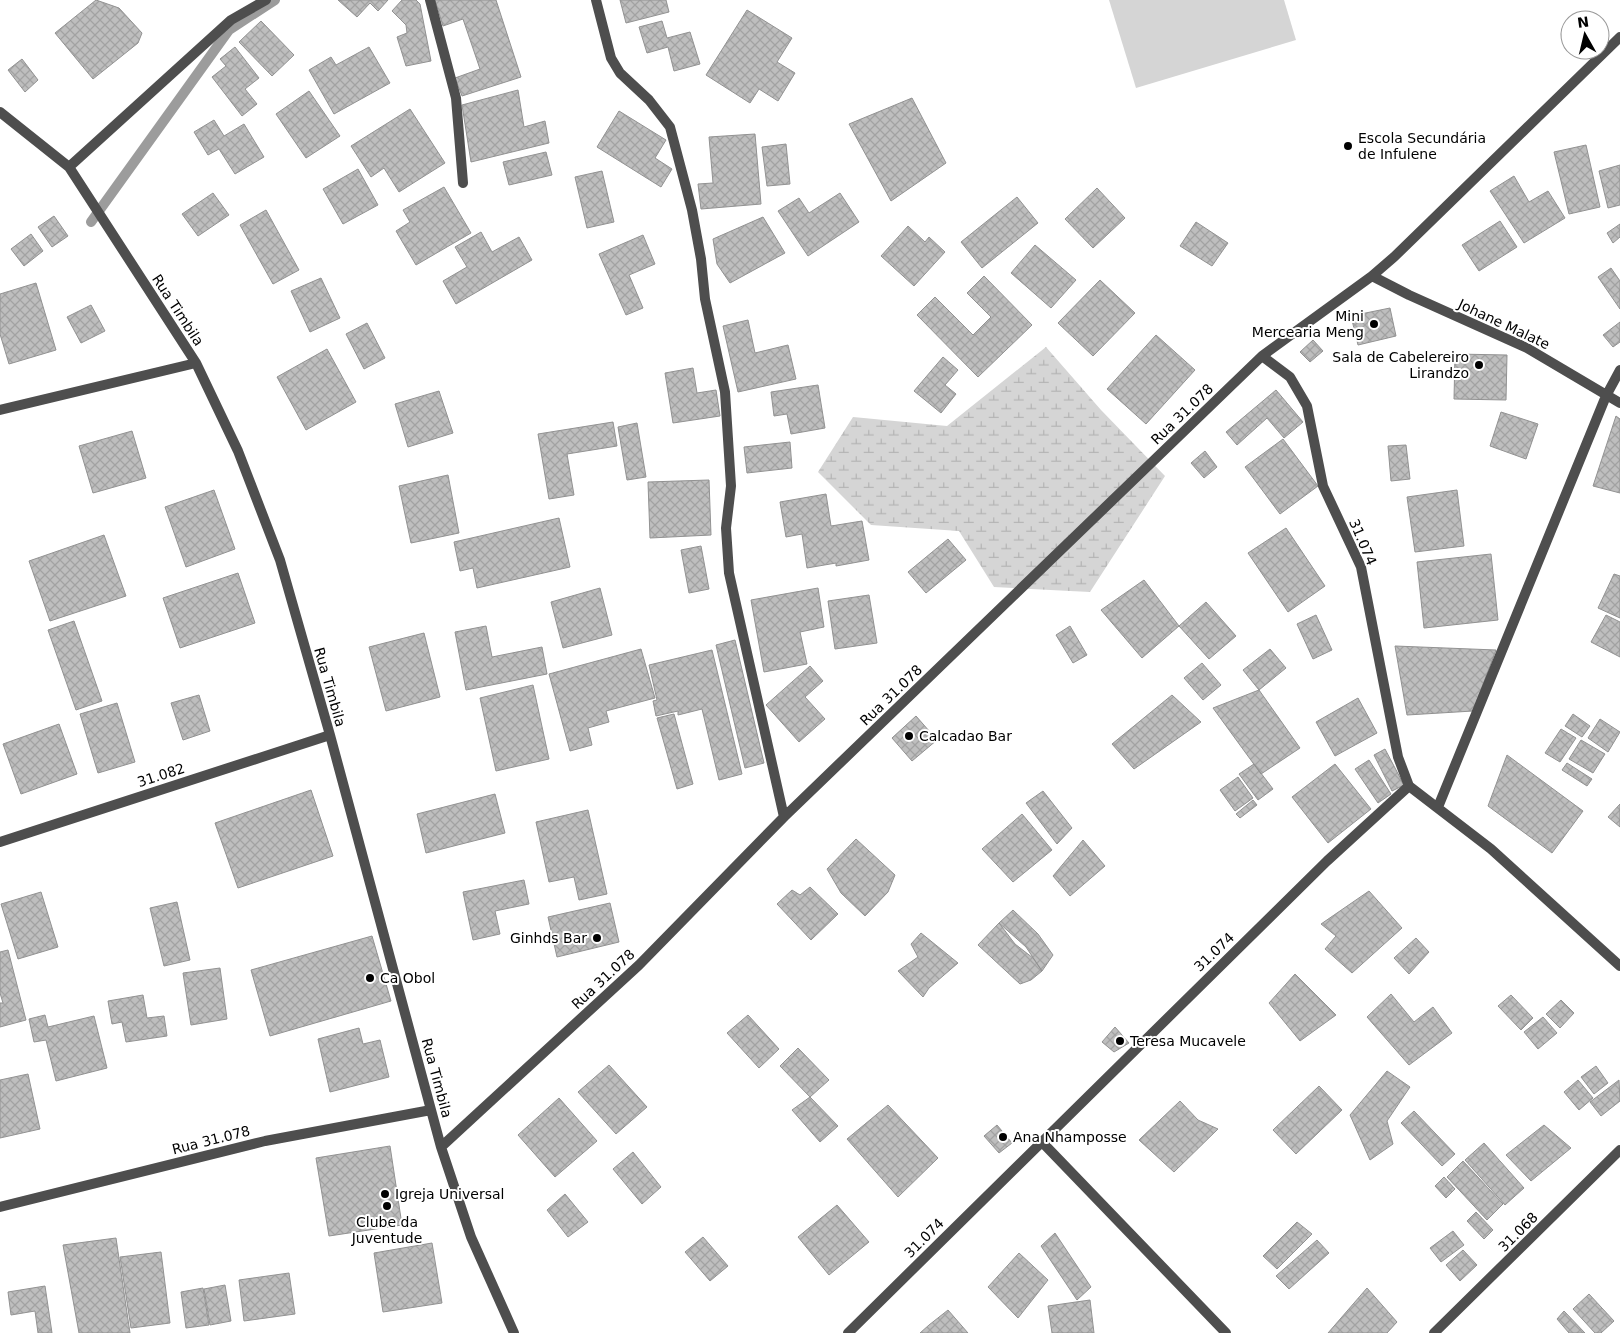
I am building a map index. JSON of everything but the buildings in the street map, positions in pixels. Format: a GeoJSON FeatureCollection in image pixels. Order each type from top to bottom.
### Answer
{"type":"FeatureCollection","features":[{"type":"Feature","properties":{"kind":"street"},"geometry":{"type":"LineString","coordinates":[[69,167],[231,20],[266,0]]}},
{"type":"Feature","properties":{"kind":"street"},"geometry":{"type":"LineString","coordinates":[[430,0],[456,98],[463,183]]}},
{"type":"Feature","properties":{"kind":"street"},"geometry":{"type":"LineString","coordinates":[[596,0],[611,58],[620,73],[649,100],[670,127],[692,210],[701,259],[705,299],[725,392],[731,486],[726,528],[729,572],[784,817]]}},
{"type":"Feature","properties":{"kind":"street","name":"Rua 31.078"},"geometry":{"type":"LineString","coordinates":[[440,1148],[639,965],[784,817],[1262,356],[1372,276],[1620,37]]}},
{"type":"Feature","properties":{"kind":"street","name":"Rua Timbila"},"geometry":{"type":"LineString","coordinates":[[0,112],[69,167],[196,363],[228,428],[280,560],[330,735],[440,1148],[472,1237],[512,1329]]}},
{"type":"Feature","properties":{"kind":"street","name":"Johane Malate"},"geometry":{"type":"LineString","coordinates":[[1372,276],[1426,303],[1527,348],[1620,403]]}},
{"type":"Feature","properties":{"kind":"street","name":"31.074"},"geometry":{"type":"LineString","coordinates":[[848,1333],[1327,861],[1408,786],[1398,757],[1361,567],[1323,486],[1307,406],[1290,377],[1262,356]]}},
{"type":"Feature","properties":{"kind":"street"},"geometry":{"type":"LineString","coordinates":[[0,410],[196,363]]}},
{"type":"Feature","properties":{"kind":"street"},"geometry":{"type":"LineString","coordinates":[[1438,808],[1606,396],[1620,370]]}},
{"type":"Feature","properties":{"kind":"street","name":"31.082"},"geometry":{"type":"LineString","coordinates":[[0,842],[330,735]]}},
{"type":"Feature","properties":{"kind":"street"},"geometry":{"type":"LineString","coordinates":[[1408,786],[1491,849],[1620,966]]}},
{"type":"Feature","properties":{"kind":"street","name":"Rua 31.078"},"geometry":{"type":"LineString","coordinates":[[0,1207],[265,1141],[431,1110]]}},
{"type":"Feature","properties":{"kind":"street"},"geometry":{"type":"LineString","coordinates":[[1041,1141],[1226,1333]]}},
{"type":"Feature","properties":{"kind":"street","name":"31.068"},"geometry":{"type":"LineString","coordinates":[[1434,1333],[1620,1150]]}},
{"type":"Feature","properties":{"kind":"street"},"geometry":{"type":"LineString","coordinates":[[502,1333],[512,1329]]}},
{"type":"Feature","properties":{"kind":"green space"},"geometry":{"type":"Polygon","coordinates":[[[1109,0],[1284,0],[1296,40],[1136,88],[1109,0]]]}},
{"type":"Feature","properties":{"kind":"green space"},"geometry":{"type":"Polygon","coordinates":[[[1046,347],[1101,410],[1165,476],[1090,592],[994,587],[959,531],[871,525],[818,472],[853,417],[947,426],[1046,347]]]}},
{"type":"Feature","properties":{"kind":"waterway"},"geometry":{"type":"LineString","coordinates":[[91,222],[229,30],[275,0]]}},
{"type":"Feature","properties":{"kind":"place","name":"Escola Secundária de Infulene"},"geometry":{"type":"Point","coordinates":[1348,146]}},
{"type":"Feature","properties":{"kind":"place","name":"Mini Mercearia Meng"},"geometry":{"type":"Point","coordinates":[1374,324]}},
{"type":"Feature","properties":{"kind":"place","name":"Sala de Cabelereiro Lirandzo"},"geometry":{"type":"Point","coordinates":[1479,365]}},
{"type":"Feature","properties":{"kind":"place","name":"Calcadao Bar"},"geometry":{"type":"Point","coordinates":[909,736]}},
{"type":"Feature","properties":{"kind":"place","name":"Ginhds Bar"},"geometry":{"type":"Point","coordinates":[597,938]}},
{"type":"Feature","properties":{"kind":"place","name":"Ca Obol"},"geometry":{"type":"Point","coordinates":[370,978]}},
{"type":"Feature","properties":{"kind":"place","name":"Teresa Mucavele"},"geometry":{"type":"Point","coordinates":[1120,1041]}},
{"type":"Feature","properties":{"kind":"place","name":"Ana Nhamposse"},"geometry":{"type":"Point","coordinates":[1003,1137]}},
{"type":"Feature","properties":{"kind":"place","name":"Igreja Universal"},"geometry":{"type":"Point","coordinates":[385,1194]}},
{"type":"Feature","properties":{"kind":"place","name":"Clube da Juventude"},"geometry":{"type":"Point","coordinates":[387,1206]}}]}
